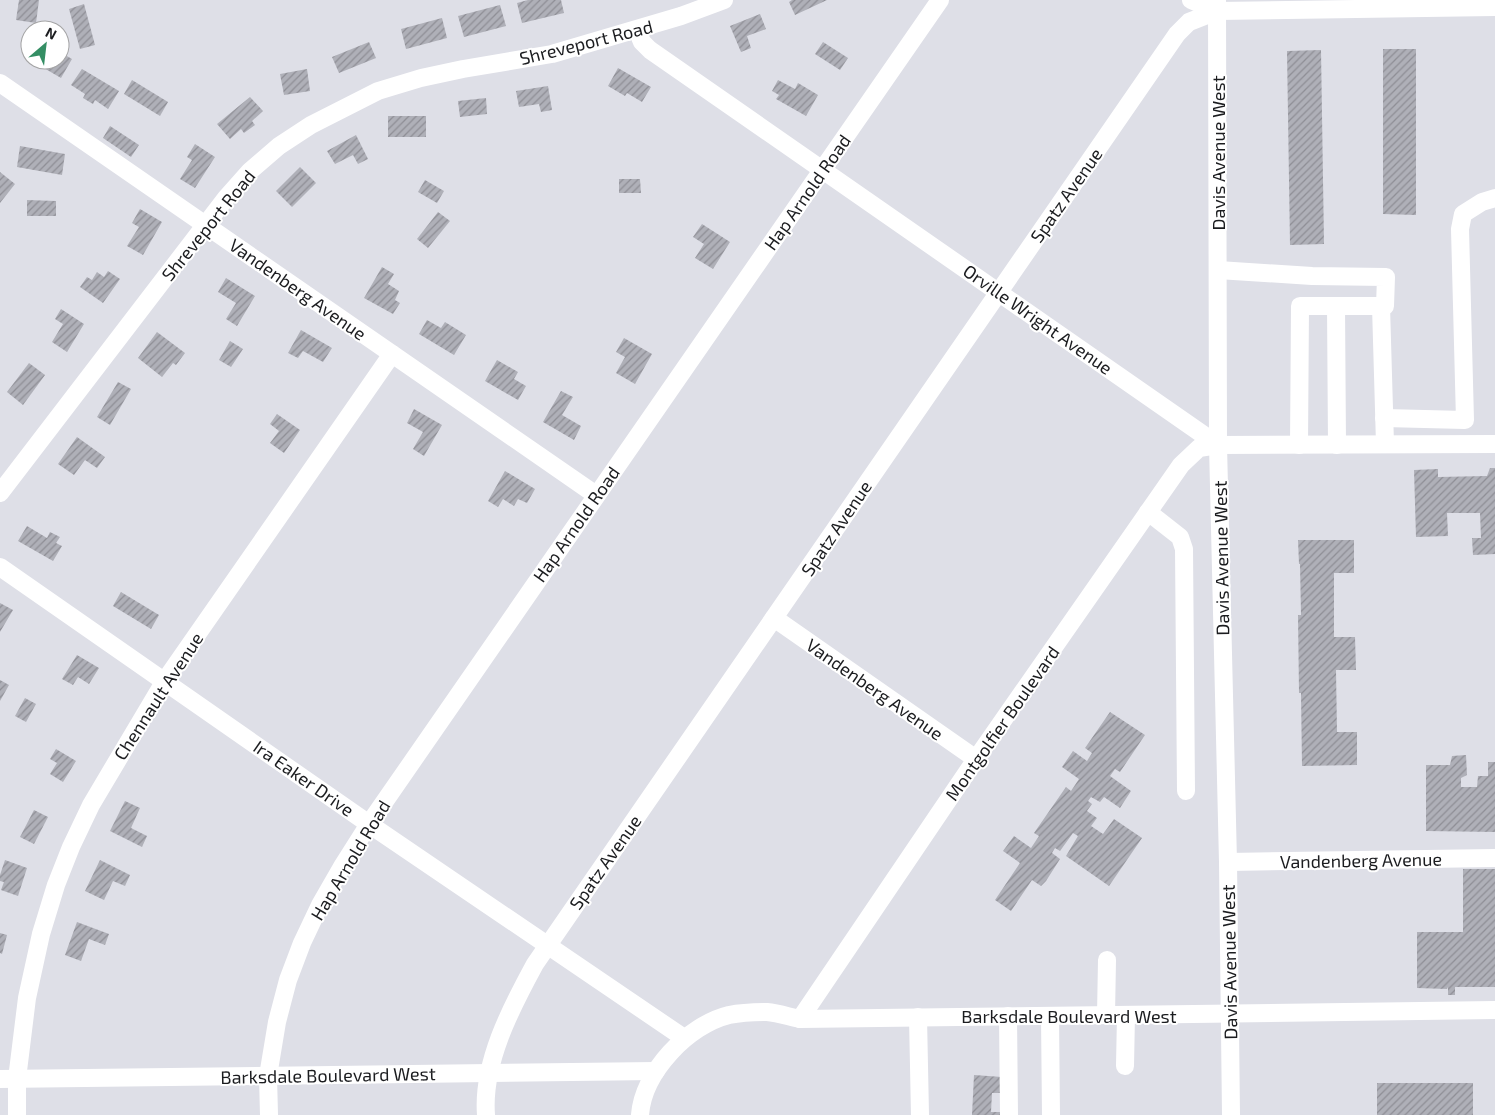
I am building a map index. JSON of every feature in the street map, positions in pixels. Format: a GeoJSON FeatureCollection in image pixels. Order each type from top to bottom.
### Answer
{"type":"FeatureCollection","features":[{"type":"Feature","properties":{"kind":"street","name":"Shreveport Road"},"geometry":{"type":"LineString","coordinates":[[0,493],[205,225],[250,171],[279,146],[311,125],[378,91],[438,74],[552,54],[637,30],[724,0]]}},
{"type":"Feature","properties":{"kind":"street","name":"Hap Arnold Road"},"geometry":{"type":"LineString","coordinates":[[269,1115],[268,1076],[277,1022],[288,980],[302,943],[320,905],[369,824],[940,0]]}},
{"type":"Feature","properties":{"kind":"street"},"geometry":{"type":"LineString","coordinates":[[1190,0],[1217,6],[1495,7]]}},
{"type":"Feature","properties":{"kind":"street","name":"Davis Avenue West"},"geometry":{"type":"LineString","coordinates":[[1217,6],[1218,445],[1228,862],[1231,1115]]}},
{"type":"Feature","properties":{"kind":"street","name":"Spatz Avenue"},"geometry":{"type":"LineString","coordinates":[[486,1115],[486,1092],[498,1041],[516,999],[535,964],[1177,34],[1188,22],[1217,6]]}},
{"type":"Feature","properties":{"kind":"street","name":"Orville Wright Avenue"},"geometry":{"type":"LineString","coordinates":[[637,30],[642,42],[650,50],[1218,445]]}},
{"type":"Feature","properties":{"kind":"street","name":"Vandenberg Avenue"},"geometry":{"type":"LineString","coordinates":[[0,83],[596,495]]}},
{"type":"Feature","properties":{"kind":"street"},"geometry":{"type":"LineString","coordinates":[[1384,418],[1465,420],[1460,229],[1463,214],[1482,202],[1495,198]]}},
{"type":"Feature","properties":{"kind":"street"},"geometry":{"type":"LineString","coordinates":[[1218,270],[1312,276],[1386,277],[1385,306],[1300,306],[1299,445]]}},
{"type":"Feature","properties":{"kind":"street"},"geometry":{"type":"LineString","coordinates":[[1336,306],[1337,444]]}},
{"type":"Feature","properties":{"kind":"street"},"geometry":{"type":"LineString","coordinates":[[1381,306],[1385,444]]}},
{"type":"Feature","properties":{"kind":"street","name":"Chennault Avenue"},"geometry":{"type":"LineString","coordinates":[[17,1115],[9,1079],[41,934],[56,885],[91,805],[164,682],[392,354]]}},
{"type":"Feature","properties":{"kind":"street"},"geometry":{"type":"LineString","coordinates":[[1218,445],[1495,444]]}},
{"type":"Feature","properties":{"kind":"street","name":"Montgolfier Boulevard"},"geometry":{"type":"LineString","coordinates":[[800,1019],[976,760],[1182,465],[1199,448],[1218,445]]}},
{"type":"Feature","properties":{"kind":"street"},"geometry":{"type":"LineString","coordinates":[[1148,512],[1180,537],[1184,549],[1186,791]]}},
{"type":"Feature","properties":{"kind":"street","name":"Ira Eaker Drive"},"geometry":{"type":"LineString","coordinates":[[0,567],[369,824],[684,1038]]}},
{"type":"Feature","properties":{"kind":"street","name":"Vandenberg Avenue"},"geometry":{"type":"LineString","coordinates":[[774,618],[976,760]]}},
{"type":"Feature","properties":{"kind":"street","name":"Vandenberg Avenue"},"geometry":{"type":"LineString","coordinates":[[1228,862],[1495,858]]}},
{"type":"Feature","properties":{"kind":"street"},"geometry":{"type":"LineString","coordinates":[[1106,1015],[1107,960]]}},
{"type":"Feature","properties":{"kind":"street","name":"Barksdale Boulevard West"},"geometry":{"type":"LineString","coordinates":[[9,1079],[490,1073],[658,1068],[684,1038],[712,1021],[729,1015],[766,1012],[800,1019],[1495,1010]]}},
{"type":"Feature","properties":{"kind":"street"},"geometry":{"type":"LineString","coordinates":[[1125,1066],[1126,1015]]}},
{"type":"Feature","properties":{"kind":"street"},"geometry":{"type":"LineString","coordinates":[[1008,1016],[1009,1115]]}},
{"type":"Feature","properties":{"kind":"street"},"geometry":{"type":"LineString","coordinates":[[1050,1016],[1051,1115]]}},
{"type":"Feature","properties":{"kind":"street"},"geometry":{"type":"LineString","coordinates":[[918,1017],[920,1115]]}},
{"type":"Feature","properties":{"kind":"street"},"geometry":{"type":"LineString","coordinates":[[640,1115],[644,1092],[658,1068]]}},
{"type":"Feature","properties":{"kind":"building"},"geometry":{"type":"Polygon","coordinates":[[[19,0],[39,0],[36,20],[16,20],[19,0]]]}},
{"type":"Feature","properties":{"kind":"building"},"geometry":{"type":"Polygon","coordinates":[[[528,0],[561,0],[564,13],[522,23],[517,3],[528,0]]]}},
{"type":"Feature","properties":{"kind":"building"},"geometry":{"type":"Polygon","coordinates":[[[792,0],[827,0],[795,15],[789,2],[792,0]]]}},
{"type":"Feature","properties":{"kind":"building"},"geometry":{"type":"Polygon","coordinates":[[[84,4],[95,45],[80,49],[69,9],[84,4]]]}},
{"type":"Feature","properties":{"kind":"building"},"geometry":{"type":"Polygon","coordinates":[[[500,5],[506,26],[464,37],[458,16],[500,5]]]}},
{"type":"Feature","properties":{"kind":"building"},"geometry":{"type":"Polygon","coordinates":[[[760,14],[766,29],[747,36],[751,48],[741,52],[730,26],[760,14]]]}},
{"type":"Feature","properties":{"kind":"building"},"geometry":{"type":"Polygon","coordinates":[[[442,18],[447,38],[406,49],[401,29],[442,18]]]}},
{"type":"Feature","properties":{"kind":"building"},"geometry":{"type":"Polygon","coordinates":[[[369,42],[376,58],[339,73],[332,57],[369,42]]]}},
{"type":"Feature","properties":{"kind":"building"},"geometry":{"type":"Polygon","coordinates":[[[823,42],[848,58],[840,70],[815,54],[823,42]]]}},
{"type":"Feature","properties":{"kind":"building"},"geometry":{"type":"Polygon","coordinates":[[[1383,49],[1416,49],[1416,215],[1383,214],[1383,49]]]}},
{"type":"Feature","properties":{"kind":"building"},"geometry":{"type":"Polygon","coordinates":[[[1321,50],[1324,244],[1290,245],[1287,51],[1321,50]]]}},
{"type":"Feature","properties":{"kind":"building"},"geometry":{"type":"Polygon","coordinates":[[[618,68],[651,87],[642,102],[627,93],[625,96],[608,86],[618,68]]]}},
{"type":"Feature","properties":{"kind":"building"},"geometry":{"type":"Polygon","coordinates":[[[82,69],[119,91],[108,109],[95,100],[93,104],[83,98],[85,94],[71,85],[82,69]]]}},
{"type":"Feature","properties":{"kind":"building"},"geometry":{"type":"Polygon","coordinates":[[[307,69],[310,91],[284,95],[280,74],[307,69]]]}},
{"type":"Feature","properties":{"kind":"building"},"geometry":{"type":"Polygon","coordinates":[[[47,70],[66,70],[61,78],[47,70]]]}},
{"type":"Feature","properties":{"kind":"building"},"geometry":{"type":"Polygon","coordinates":[[[132,80],[168,102],[160,116],[124,94],[132,80]]]}},
{"type":"Feature","properties":{"kind":"building"},"geometry":{"type":"Polygon","coordinates":[[[778,80],[795,89],[798,83],[818,95],[806,116],[776,99],[779,95],[772,91],[778,80]]]}},
{"type":"Feature","properties":{"kind":"building"},"geometry":{"type":"Polygon","coordinates":[[[548,86],[552,110],[541,112],[539,104],[519,107],[516,91],[548,86]]]}},
{"type":"Feature","properties":{"kind":"building"},"geometry":{"type":"Polygon","coordinates":[[[250,97],[263,111],[252,121],[255,125],[244,133],[241,129],[230,139],[217,124],[250,97]]]}},
{"type":"Feature","properties":{"kind":"building"},"geometry":{"type":"Polygon","coordinates":[[[486,98],[487,114],[460,117],[458,101],[486,98]]]}},
{"type":"Feature","properties":{"kind":"building"},"geometry":{"type":"Polygon","coordinates":[[[388,116],[426,116],[426,137],[388,137],[388,116]]]}},
{"type":"Feature","properties":{"kind":"building"},"geometry":{"type":"Polygon","coordinates":[[[110,126],[139,145],[131,157],[103,138],[110,126]]]}},
{"type":"Feature","properties":{"kind":"building"},"geometry":{"type":"Polygon","coordinates":[[[356,135],[368,159],[358,164],[353,155],[335,164],[327,151],[356,135]]]}},
{"type":"Feature","properties":{"kind":"building"},"geometry":{"type":"Polygon","coordinates":[[[195,144],[215,157],[195,188],[180,179],[192,160],[187,157],[195,144]]]}},
{"type":"Feature","properties":{"kind":"building"},"geometry":{"type":"Polygon","coordinates":[[[20,146],[65,154],[62,175],[17,167],[20,146]]]}},
{"type":"Feature","properties":{"kind":"building"},"geometry":{"type":"Polygon","coordinates":[[[300,167],[316,183],[292,207],[276,191],[300,167]]]}},
{"type":"Feature","properties":{"kind":"building"},"geometry":{"type":"Polygon","coordinates":[[[0,172],[15,184],[0,203],[0,172]]]}},
{"type":"Feature","properties":{"kind":"building"},"geometry":{"type":"Polygon","coordinates":[[[619,179],[640,179],[641,193],[619,193],[619,179]]]}},
{"type":"Feature","properties":{"kind":"building"},"geometry":{"type":"Polygon","coordinates":[[[425,180],[444,191],[437,203],[418,192],[425,180]]]}},
{"type":"Feature","properties":{"kind":"building"},"geometry":{"type":"Polygon","coordinates":[[[27,200],[56,201],[56,216],[27,216],[27,200]]]}},
{"type":"Feature","properties":{"kind":"building"},"geometry":{"type":"Polygon","coordinates":[[[140,209],[162,222],[143,255],[127,246],[139,227],[132,223],[140,209]]]}},
{"type":"Feature","properties":{"kind":"building"},"geometry":{"type":"Polygon","coordinates":[[[438,212],[450,221],[428,248],[417,239],[438,212]]]}},
{"type":"Feature","properties":{"kind":"building"},"geometry":{"type":"Polygon","coordinates":[[[702,224],[730,242],[713,269],[695,258],[704,244],[693,237],[702,224]]]}},
{"type":"Feature","properties":{"kind":"building"},"geometry":{"type":"Polygon","coordinates":[[[382,267],[394,274],[388,284],[399,291],[395,300],[400,303],[393,314],[364,298],[382,267]]]}},
{"type":"Feature","properties":{"kind":"building"},"geometry":{"type":"Polygon","coordinates":[[[108,271],[120,279],[103,303],[80,287],[87,277],[92,280],[97,272],[104,277],[108,271]]]}},
{"type":"Feature","properties":{"kind":"building"},"geometry":{"type":"Polygon","coordinates":[[[226,278],[255,296],[237,326],[226,319],[236,303],[218,292],[226,278]]]}},
{"type":"Feature","properties":{"kind":"building"},"geometry":{"type":"Polygon","coordinates":[[[61,309],[84,324],[67,352],[52,342],[63,324],[55,319],[61,309]]]}},
{"type":"Feature","properties":{"kind":"building"},"geometry":{"type":"Polygon","coordinates":[[[427,320],[441,328],[445,322],[466,335],[454,355],[419,334],[427,320]]]}},
{"type":"Feature","properties":{"kind":"building"},"geometry":{"type":"Polygon","coordinates":[[[301,330],[332,348],[323,362],[303,351],[298,358],[288,353],[301,330]]]}},
{"type":"Feature","properties":{"kind":"building"},"geometry":{"type":"Polygon","coordinates":[[[157,332],[185,353],[176,365],[173,363],[162,377],[138,358],[157,332]]]}},
{"type":"Feature","properties":{"kind":"building"},"geometry":{"type":"Polygon","coordinates":[[[624,338],[652,354],[635,384],[616,373],[625,357],[616,352],[624,338]]]}},
{"type":"Feature","properties":{"kind":"building"},"geometry":{"type":"Polygon","coordinates":[[[230,341],[243,349],[231,367],[219,360],[230,341]]]}},
{"type":"Feature","properties":{"kind":"building"},"geometry":{"type":"Polygon","coordinates":[[[497,360],[518,372],[514,379],[526,386],[518,400],[485,381],[497,360]]]}},
{"type":"Feature","properties":{"kind":"building"},"geometry":{"type":"Polygon","coordinates":[[[29,363],[45,375],[23,405],[7,392],[29,363]]]}},
{"type":"Feature","properties":{"kind":"building"},"geometry":{"type":"Polygon","coordinates":[[[118,382],[131,389],[110,425],[97,417],[118,382]]]}},
{"type":"Feature","properties":{"kind":"building"},"geometry":{"type":"Polygon","coordinates":[[[561,391],[573,397],[562,415],[581,426],[574,440],[543,422],[561,391]]]}},
{"type":"Feature","properties":{"kind":"building"},"geometry":{"type":"Polygon","coordinates":[[[414,409],[442,425],[424,456],[413,449],[423,432],[407,423],[414,409]]]}},
{"type":"Feature","properties":{"kind":"building"},"geometry":{"type":"Polygon","coordinates":[[[277,414],[300,430],[284,453],[270,443],[279,431],[270,424],[277,414]]]}},
{"type":"Feature","properties":{"kind":"building"},"geometry":{"type":"Polygon","coordinates":[[[77,437],[105,457],[97,468],[85,460],[74,475],[58,464],[77,437]]]}},
{"type":"Feature","properties":{"kind":"building"},"geometry":{"type":"Polygon","coordinates":[[[1490,468],[1495,468],[1495,554],[1473,555],[1472,538],[1481,538],[1480,513],[1447,513],[1448,536],[1416,537],[1414,470],[1438,469],[1438,477],[1487,476],[1490,468]]]}},
{"type":"Feature","properties":{"kind":"building"},"geometry":{"type":"Polygon","coordinates":[[[505,471],[535,489],[527,503],[518,499],[514,506],[503,499],[498,507],[488,501],[505,471]]]}},
{"type":"Feature","properties":{"kind":"building"},"geometry":{"type":"Polygon","coordinates":[[[27,526],[47,538],[50,532],[60,537],[56,543],[62,546],[53,561],[18,541],[27,526]]]}},
{"type":"Feature","properties":{"kind":"building"},"geometry":{"type":"Polygon","coordinates":[[[1298,540],[1354,540],[1354,573],[1334,573],[1334,637],[1355,637],[1356,670],[1336,670],[1337,732],[1357,732],[1357,765],[1302,766],[1301,693],[1299,693],[1298,615],[1301,615],[1298,540]]]}},
{"type":"Feature","properties":{"kind":"building"},"geometry":{"type":"Polygon","coordinates":[[[121,592],[159,615],[151,629],[113,606],[121,592]]]}},
{"type":"Feature","properties":{"kind":"building"},"geometry":{"type":"Polygon","coordinates":[[[0,603],[13,610],[0,632],[0,603]]]}},
{"type":"Feature","properties":{"kind":"building"},"geometry":{"type":"Polygon","coordinates":[[[77,655],[99,668],[89,684],[78,677],[73,685],[62,679],[77,655]]]}},
{"type":"Feature","properties":{"kind":"building"},"geometry":{"type":"Polygon","coordinates":[[[0,680],[9,685],[0,701],[0,680]]]}},
{"type":"Feature","properties":{"kind":"building"},"geometry":{"type":"Polygon","coordinates":[[[25,698],[36,704],[26,722],[15,716],[25,698]]]}},
{"type":"Feature","properties":{"kind":"building"},"geometry":{"type":"Polygon","coordinates":[[[1110,712],[1145,735],[1120,772],[1115,769],[1110,776],[1131,791],[1120,808],[1104,797],[1100,802],[1091,797],[1088,801],[1092,804],[1087,811],[1097,818],[1091,826],[1103,834],[1114,819],[1142,838],[1109,886],[1066,856],[1078,836],[1073,833],[1060,851],[1055,848],[1052,853],[1060,859],[1046,881],[1041,886],[1032,880],[1011,911],[995,900],[1020,863],[1003,851],[1014,836],[1031,848],[1039,836],[1034,833],[1066,787],[1071,791],[1079,779],[1062,767],[1073,751],[1087,761],[1092,753],[1085,748],[1110,712]]]}},
{"type":"Feature","properties":{"kind":"building"},"geometry":{"type":"Polygon","coordinates":[[[56,749],[76,761],[63,782],[50,774],[57,763],[50,759],[56,749]]]}},
{"type":"Feature","properties":{"kind":"building"},"geometry":{"type":"Polygon","coordinates":[[[1466,755],[1467,775],[1461,778],[1461,787],[1477,787],[1478,776],[1488,776],[1488,762],[1495,762],[1495,832],[1426,831],[1426,765],[1450,765],[1452,756],[1466,755]]]}},
{"type":"Feature","properties":{"kind":"building"},"geometry":{"type":"Polygon","coordinates":[[[125,801],[140,808],[131,828],[147,836],[142,847],[110,831],[125,801]]]}},
{"type":"Feature","properties":{"kind":"building"},"geometry":{"type":"Polygon","coordinates":[[[34,810],[48,817],[34,844],[20,837],[34,810]]]}},
{"type":"Feature","properties":{"kind":"building"},"geometry":{"type":"Polygon","coordinates":[[[5,860],[27,868],[18,896],[1,890],[4,882],[0,881],[0,875],[5,860]]]}},
{"type":"Feature","properties":{"kind":"building"},"geometry":{"type":"Polygon","coordinates":[[[100,860],[130,875],[125,886],[113,881],[104,900],[85,891],[100,860]]]}},
{"type":"Feature","properties":{"kind":"building"},"geometry":{"type":"Polygon","coordinates":[[[1463,869],[1495,869],[1495,987],[1455,987],[1455,995],[1448,995],[1448,987],[1447,989],[1417,988],[1417,932],[1463,932],[1463,869]]]}},
{"type":"Feature","properties":{"kind":"building"},"geometry":{"type":"Polygon","coordinates":[[[77,922],[109,934],[105,945],[89,939],[81,961],[65,955],[77,922]]]}},
{"type":"Feature","properties":{"kind":"building"},"geometry":{"type":"Polygon","coordinates":[[[0,933],[7,935],[2,954],[0,953],[0,933]]]}},
{"type":"Feature","properties":{"kind":"building"},"geometry":{"type":"Polygon","coordinates":[[[974,1075],[1002,1077],[1002,1093],[992,1093],[991,1112],[1000,1112],[1000,1115],[972,1115],[974,1075]]]}},
{"type":"Feature","properties":{"kind":"building"},"geometry":{"type":"Polygon","coordinates":[[[1377,1083],[1473,1083],[1473,1115],[1377,1115],[1377,1083]]]}}]}
